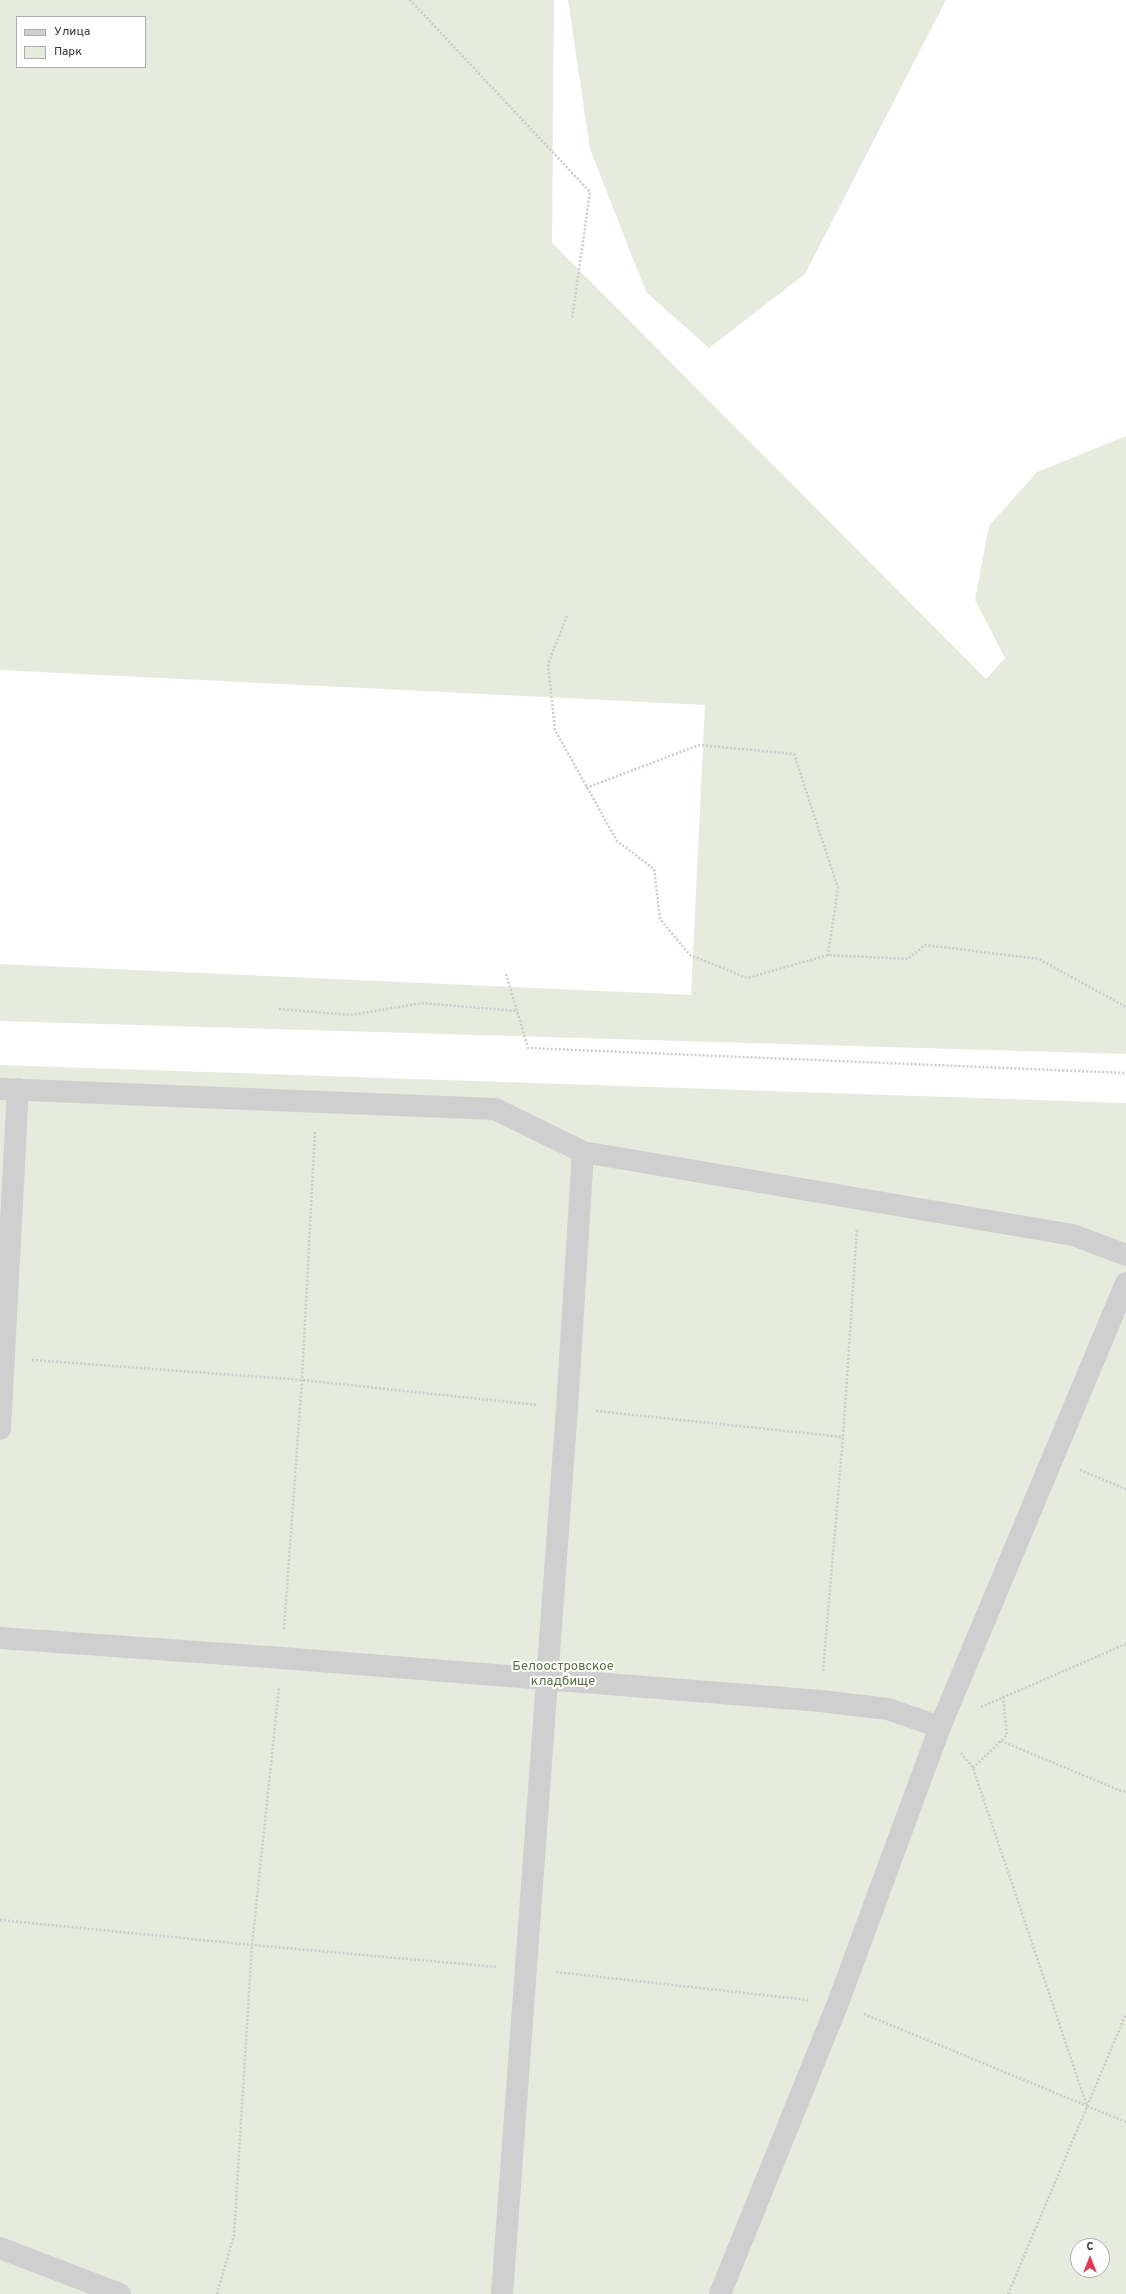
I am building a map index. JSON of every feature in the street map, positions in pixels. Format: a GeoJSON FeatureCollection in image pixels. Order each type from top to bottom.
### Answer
{"type":"FeatureCollection","features":[{"type":"Feature","properties":{"kind":"lane"},"geometry":{"type":"LineString","coordinates":[[0,1429],[5,1358],[9,1089],[317,1100],[495,1109],[583,1152],[1073,1235],[1126,1255]]}},
{"type":"Feature","properties":{"kind":"lane"},"geometry":{"type":"LineString","coordinates":[[502,2294],[583,1152]]}},
{"type":"Feature","properties":{"kind":"lane"},"geometry":{"type":"LineString","coordinates":[[720,2294],[838,2003],[940,1727],[1126,1283]]}},
{"type":"Feature","properties":{"kind":"lane"},"geometry":{"type":"LineString","coordinates":[[0,1638],[282,1658],[821,1701],[888,1709],[940,1727]]}},
{"type":"Feature","properties":{"kind":"lane"},"geometry":{"type":"LineString","coordinates":[[0,2248],[120,2294]]}},
{"type":"Feature","properties":{"kind":"path"},"geometry":{"type":"LineString","coordinates":[[410,0],[590,192],[572,320]]}},
{"type":"Feature","properties":{"kind":"path"},"geometry":{"type":"LineString","coordinates":[[567,616],[548,664],[555,730],[586,788],[617,841],[654,869],[660,919],[690,955],[747,978],[828,955],[908,959],[925,945],[1039,959],[1126,1008]]}},
{"type":"Feature","properties":{"kind":"path"},"geometry":{"type":"LineString","coordinates":[[586,788],[699,745],[794,754],[838,888],[828,955]]}},
{"type":"Feature","properties":{"kind":"path"},"geometry":{"type":"LineString","coordinates":[[506,974],[528,1048],[1126,1073]]}},
{"type":"Feature","properties":{"kind":"path"},"geometry":{"type":"LineString","coordinates":[[279,1009],[351,1015],[422,1003],[517,1011]]}},
{"type":"Feature","properties":{"kind":"path"},"geometry":{"type":"LineString","coordinates":[[218,2294],[234,2235],[252,1945],[282,1658],[302,1380],[317,1100]]}},
{"type":"Feature","properties":{"kind":"path"},"geometry":{"type":"LineString","coordinates":[[821,1701],[843,1437],[859,1199]]}},
{"type":"Feature","properties":{"kind":"path"},"geometry":{"type":"LineString","coordinates":[[5,1358],[302,1380],[843,1437]]}},
{"type":"Feature","properties":{"kind":"path"},"geometry":{"type":"LineString","coordinates":[[1052,1458],[1126,1490]]}},
{"type":"Feature","properties":{"kind":"path"},"geometry":{"type":"LineString","coordinates":[[1126,1644],[1003,1696],[940,1727],[973,1768],[1087,2106],[1126,2122]]}},
{"type":"Feature","properties":{"kind":"path"},"geometry":{"type":"LineString","coordinates":[[973,1768],[1007,1735],[1003,1696]]}},
{"type":"Feature","properties":{"kind":"path"},"geometry":{"type":"LineString","coordinates":[[1001,1741],[1126,1794]]}},
{"type":"Feature","properties":{"kind":"path"},"geometry":{"type":"LineString","coordinates":[[1008,2294],[1126,2014]]}},
{"type":"Feature","properties":{"kind":"green space"},"geometry":{"type":"Polygon","coordinates":[[[0,0],[554,0],[552,243],[986,679],[1005,658],[975,600],[989,526],[1037,472],[1126,436],[1126,1054],[0,1021],[0,964],[691,995],[705,705],[0,670],[0,0]]]}},
{"type":"Feature","properties":{"kind":"green space"},"geometry":{"type":"Polygon","coordinates":[[[568,0],[946,0],[805,274],[709,348],[646,292],[590,149],[568,0]]]}},
{"type":"Feature","properties":{"kind":"green space","name":"Белоостровское кладбище"},"geometry":{"type":"Polygon","coordinates":[[[0,1065],[1126,1103],[1126,2294],[0,2294],[0,1065]]]}}]}
